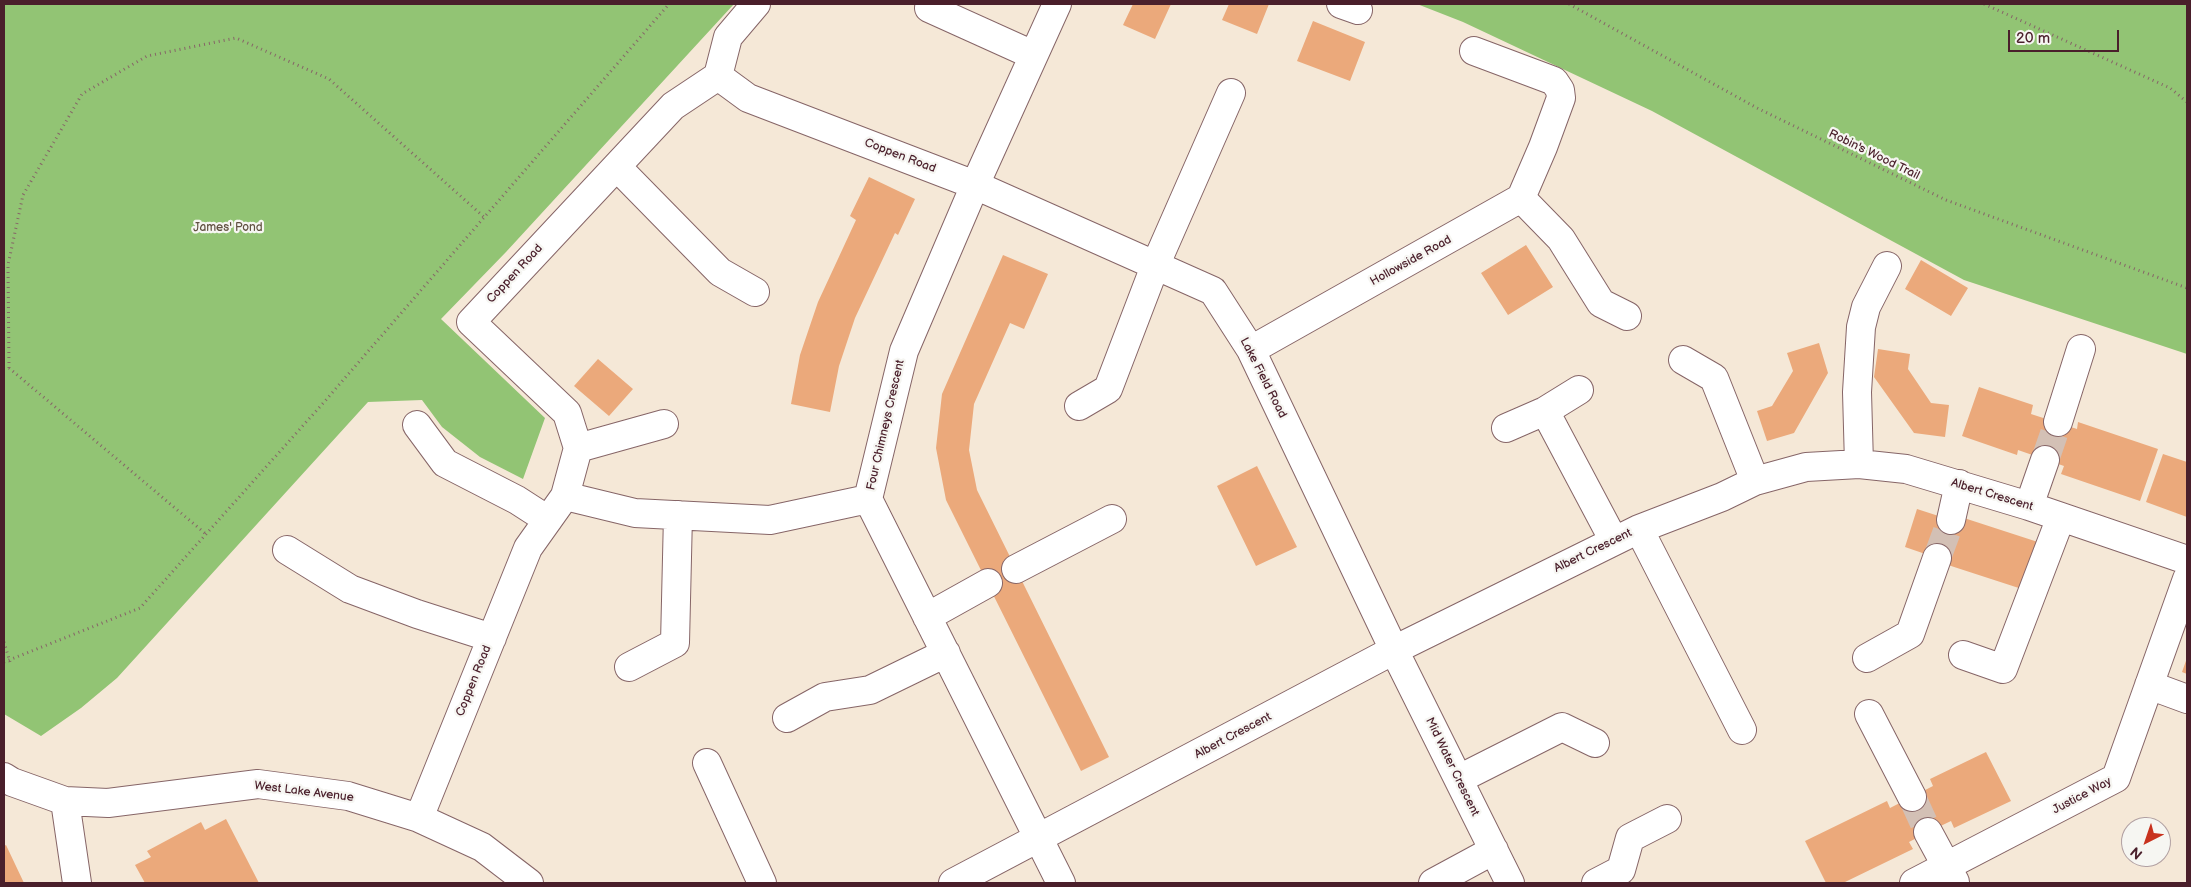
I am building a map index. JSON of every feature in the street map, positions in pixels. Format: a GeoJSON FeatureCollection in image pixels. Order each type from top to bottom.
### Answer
{"type":"FeatureCollection","features":[{"type":"Feature","properties":{"kind":"street"},"geometry":{"type":"LineString","coordinates":[[718,76],[728,37],[756,4]]}},
{"type":"Feature","properties":{"kind":"street"},"geometry":{"type":"LineString","coordinates":[[930,4],[929,8],[1033,56]]}},
{"type":"Feature","properties":{"kind":"street","name":"Four Chimneys Crescent"},"geometry":{"type":"LineString","coordinates":[[1057,4],[974,185],[904,351],[868,499],[1061,883]]}},
{"type":"Feature","properties":{"kind":"street"},"geometry":{"type":"LineString","coordinates":[[1474,51],[1554,81],[1560,90],[1561,98],[1521,198],[1561,239],[1601,303],[1627,316]]}},
{"type":"Feature","properties":{"kind":"street","name":"Coppen Road"},"geometry":{"type":"LineString","coordinates":[[419,818],[528,548],[565,496],[578,448],[567,413],[471,322],[673,106],[718,76],[748,98],[974,185]]}},
{"type":"Feature","properties":{"kind":"street"},"geometry":{"type":"LineString","coordinates":[[1079,406],[1108,389],[1155,266],[1231,93]]}},
{"type":"Feature","properties":{"kind":"street"},"geometry":{"type":"LineString","coordinates":[[617,167],[720,272],[755,292]]}},
{"type":"Feature","properties":{"kind":"street","name":"Lake Field Road"},"geometry":{"type":"LineString","coordinates":[[974,185],[1213,291],[1252,350],[1394,650]]}},
{"type":"Feature","properties":{"kind":"street","name":"Hollowside Road"},"geometry":{"type":"LineString","coordinates":[[1252,350],[1521,198]]}},
{"type":"Feature","properties":{"kind":"street"},"geometry":{"type":"LineString","coordinates":[[1860,464],[1857,392],[1861,327],[1866,307],[1887,266]]}},
{"type":"Feature","properties":{"kind":"street"},"geometry":{"type":"LineString","coordinates":[[2058,422],[2082,349]]}},
{"type":"Feature","properties":{"kind":"street"},"geometry":{"type":"LineString","coordinates":[[1683,360],[1714,378],[1756,481]]}},
{"type":"Feature","properties":{"kind":"street"},"geometry":{"type":"LineString","coordinates":[[1506,428],[1545,411],[1579,390]]}},
{"type":"Feature","properties":{"kind":"street"},"geometry":{"type":"LineString","coordinates":[[1545,411],[1614,541]]}},
{"type":"Feature","properties":{"kind":"street"},"geometry":{"type":"LineString","coordinates":[[578,448],[664,424]]}},
{"type":"Feature","properties":{"kind":"street"},"geometry":{"type":"LineString","coordinates":[[417,425],[445,463],[517,500],[548,520]]}},
{"type":"Feature","properties":{"kind":"street"},"geometry":{"type":"LineString","coordinates":[[2029,506],[2045,460]]}},
{"type":"Feature","properties":{"kind":"street","name":"Albert Crescent"},"geometry":{"type":"LineString","coordinates":[[953,883],[1394,650],[1614,541],[1639,529],[1722,497],[1756,481],[1806,466],[1860,464],[1906,469],[2029,506],[2187,560]]}},
{"type":"Feature","properties":{"kind":"street"},"geometry":{"type":"LineString","coordinates":[[1951,520],[1959,484]]}},
{"type":"Feature","properties":{"kind":"street"},"geometry":{"type":"LineString","coordinates":[[565,496],[635,513],[770,520],[868,499]]}},
{"type":"Feature","properties":{"kind":"street"},"geometry":{"type":"LineString","coordinates":[[629,668],[675,643],[678,515]]}},
{"type":"Feature","properties":{"kind":"street"},"geometry":{"type":"LineString","coordinates":[[1963,655],[2003,670],[2061,517]]}},
{"type":"Feature","properties":{"kind":"street"},"geometry":{"type":"LineString","coordinates":[[1016,569],[1112,519]]}},
{"type":"Feature","properties":{"kind":"street"},"geometry":{"type":"LineString","coordinates":[[1639,529],[1742,730]]}},
{"type":"Feature","properties":{"kind":"street"},"geometry":{"type":"LineString","coordinates":[[287,550],[350,589],[417,614],[492,638]]}},
{"type":"Feature","properties":{"kind":"street"},"geometry":{"type":"LineString","coordinates":[[1867,658],[1910,634],[1937,558]]}},
{"type":"Feature","properties":{"kind":"street","name":"Justice Way"},"geometry":{"type":"LineString","coordinates":[[1914,883],[1952,875],[2116,778],[2187,579]]}},
{"type":"Feature","properties":{"kind":"street"},"geometry":{"type":"LineString","coordinates":[[927,617],[988,583]]}},
{"type":"Feature","properties":{"kind":"street","name":"Mid Water Crescent"},"geometry":{"type":"LineString","coordinates":[[1394,650],[1510,883]]}},
{"type":"Feature","properties":{"kind":"street"},"geometry":{"type":"LineString","coordinates":[[787,718],[825,697],[870,690],[946,653]]}},
{"type":"Feature","properties":{"kind":"street"},"geometry":{"type":"LineString","coordinates":[[2149,685],[2187,699]]}},
{"type":"Feature","properties":{"kind":"street"},"geometry":{"type":"LineString","coordinates":[[1869,714],[1912,797]]}},
{"type":"Feature","properties":{"kind":"street"},"geometry":{"type":"LineString","coordinates":[[1458,779],[1562,726],[1595,742]]}},
{"type":"Feature","properties":{"kind":"street"},"geometry":{"type":"LineString","coordinates":[[707,763],[762,883]]}},
{"type":"Feature","properties":{"kind":"street","name":"West Lake Avenue"},"geometry":{"type":"LineString","coordinates":[[4,777],[12,782],[65,802],[108,803],[258,784],[348,796],[419,818],[482,847],[528,883]]}},
{"type":"Feature","properties":{"kind":"street"},"geometry":{"type":"LineString","coordinates":[[65,802],[77,883]]}},
{"type":"Feature","properties":{"kind":"street"},"geometry":{"type":"LineString","coordinates":[[1596,883],[1621,870],[1630,838],[1666,819]]}},
{"type":"Feature","properties":{"kind":"street"},"geometry":{"type":"LineString","coordinates":[[1928,832],[1952,875]]}},
{"type":"Feature","properties":{"kind":"street"},"geometry":{"type":"LineString","coordinates":[[1433,883],[1494,850]]}},
{"type":"Feature","properties":{"kind":"path"},"geometry":{"type":"LineString","coordinates":[[4,662],[10,662],[140,608],[207,535],[669,4]]}},
{"type":"Feature","properties":{"kind":"path","name":"Robin's Wood Trail"},"geometry":{"type":"LineString","coordinates":[[1569,4],[1757,108],[1946,200],[2187,288]]}},
{"type":"Feature","properties":{"kind":"path"},"geometry":{"type":"LineString","coordinates":[[1984,4],[2170,88],[2187,102]]}},
{"type":"Feature","properties":{"kind":"path"},"geometry":{"type":"LineString","coordinates":[[9,368],[8,265],[23,195],[82,94],[147,56],[236,38],[329,80],[484,217]]}},
{"type":"Feature","properties":{"kind":"path"},"geometry":{"type":"LineString","coordinates":[[4,368],[9,368],[207,535]]}},
{"type":"Feature","properties":{"kind":"path"},"geometry":{"type":"LineString","coordinates":[[4,642],[10,662]]}},
{"type":"Feature","properties":{"kind":"green space","name":"James' Pond"},"geometry":{"type":"Polygon","coordinates":[[[4,4],[734,4],[506,252],[441,319],[545,418],[523,479],[480,457],[442,427],[422,400],[368,402],[117,678],[81,708],[41,736],[4,714],[4,4]]]}},
{"type":"Feature","properties":{"kind":"green space"},"geometry":{"type":"Polygon","coordinates":[[[1417,4],[2187,4],[2187,354],[1964,280],[1652,111],[1463,22],[1417,4]]]}},
{"type":"Feature","properties":{"kind":"building"},"geometry":{"type":"Polygon","coordinates":[[[1133,4],[1171,4],[1155,39],[1123,25],[1133,4]]]}},
{"type":"Feature","properties":{"kind":"building"},"geometry":{"type":"Polygon","coordinates":[[[1229,4],[1269,4],[1257,34],[1222,20],[1229,4]]]}},
{"type":"Feature","properties":{"kind":"building"},"geometry":{"type":"Polygon","coordinates":[[[1313,21],[1365,42],[1350,81],[1297,61],[1313,21]]]}},
{"type":"Feature","properties":{"kind":"building"},"geometry":{"type":"Polygon","coordinates":[[[869,177],[915,199],[898,235],[895,233],[855,318],[839,366],[830,412],[791,404],[800,355],[818,302],[856,220],[850,216],[869,177]]]}},
{"type":"Feature","properties":{"kind":"building"},"geometry":{"type":"Polygon","coordinates":[[[1526,245],[1553,287],[1508,315],[1481,273],[1526,245]]]}},
{"type":"Feature","properties":{"kind":"building"},"geometry":{"type":"Polygon","coordinates":[[[1003,255],[1048,274],[1024,329],[1010,323],[974,404],[969,450],[977,490],[1109,757],[1081,771],[946,500],[936,448],[942,394],[1003,255]]]}},
{"type":"Feature","properties":{"kind":"building"},"geometry":{"type":"Polygon","coordinates":[[[1921,260],[1968,288],[1951,316],[1905,289],[1921,260]]]}},
{"type":"Feature","properties":{"kind":"building"},"geometry":{"type":"Polygon","coordinates":[[[1819,343],[1828,373],[1794,433],[1767,441],[1757,411],[1772,406],[1793,371],[1787,353],[1819,343]]]}},
{"type":"Feature","properties":{"kind":"building"},"geometry":{"type":"Polygon","coordinates":[[[1878,349],[1910,354],[1908,369],[1931,403],[1949,405],[1945,437],[1914,433],[1874,377],[1878,349]]]}},
{"type":"Feature","properties":{"kind":"building"},"geometry":{"type":"Polygon","coordinates":[[[598,359],[633,389],[609,416],[574,386],[598,359]]]}},
{"type":"Feature","properties":{"kind":"building"},"geometry":{"type":"Polygon","coordinates":[[[1979,387],[2033,405],[2031,414],[2077,429],[2078,422],[2158,449],[2140,501],[2061,474],[2064,466],[2018,450],[2017,455],[1962,436],[1979,387]]]}},
{"type":"Feature","properties":{"kind":"building"},"geometry":{"type":"Polygon","coordinates":[[[2163,454],[2187,462],[2187,517],[2146,502],[2163,454]]]}},
{"type":"Feature","properties":{"kind":"building"},"geometry":{"type":"Polygon","coordinates":[[[1257,466],[1297,547],[1256,566],[1217,486],[1257,466]]]}},
{"type":"Feature","properties":{"kind":"building"},"geometry":{"type":"Polygon","coordinates":[[[1917,509],[1951,520],[1964,518],[2044,544],[2028,591],[1948,565],[1937,558],[1905,547],[1917,509]]]}},
{"type":"Feature","properties":{"kind":"building"},"geometry":{"type":"Polygon","coordinates":[[[2187,658],[2187,674],[2182,672],[2187,658]]]}},
{"type":"Feature","properties":{"kind":"building"},"geometry":{"type":"Polygon","coordinates":[[[1986,752],[2011,801],[1954,828],[1951,821],[1928,832],[1909,842],[1913,849],[1843,883],[1826,883],[1805,841],[1887,801],[1890,808],[1933,786],[1930,779],[1986,752]]]}},
{"type":"Feature","properties":{"kind":"building"},"geometry":{"type":"Polygon","coordinates":[[[226,819],[259,883],[145,883],[135,865],[151,857],[147,851],[201,822],[205,830],[226,819]]]}},
{"type":"Feature","properties":{"kind":"building"},"geometry":{"type":"Polygon","coordinates":[[[6,845],[24,883],[4,883],[4,846],[6,845]]]}},
{"type":"Feature","properties":{"kind":"tunnel"},"geometry":{"type":"LineString","coordinates":[[2045,460],[2058,422]]}},
{"type":"Feature","properties":{"kind":"tunnel"},"geometry":{"type":"LineString","coordinates":[[1937,558],[1951,520]]}},
{"type":"Feature","properties":{"kind":"tunnel"},"geometry":{"type":"LineString","coordinates":[[1912,797],[1928,832]]}}]}
